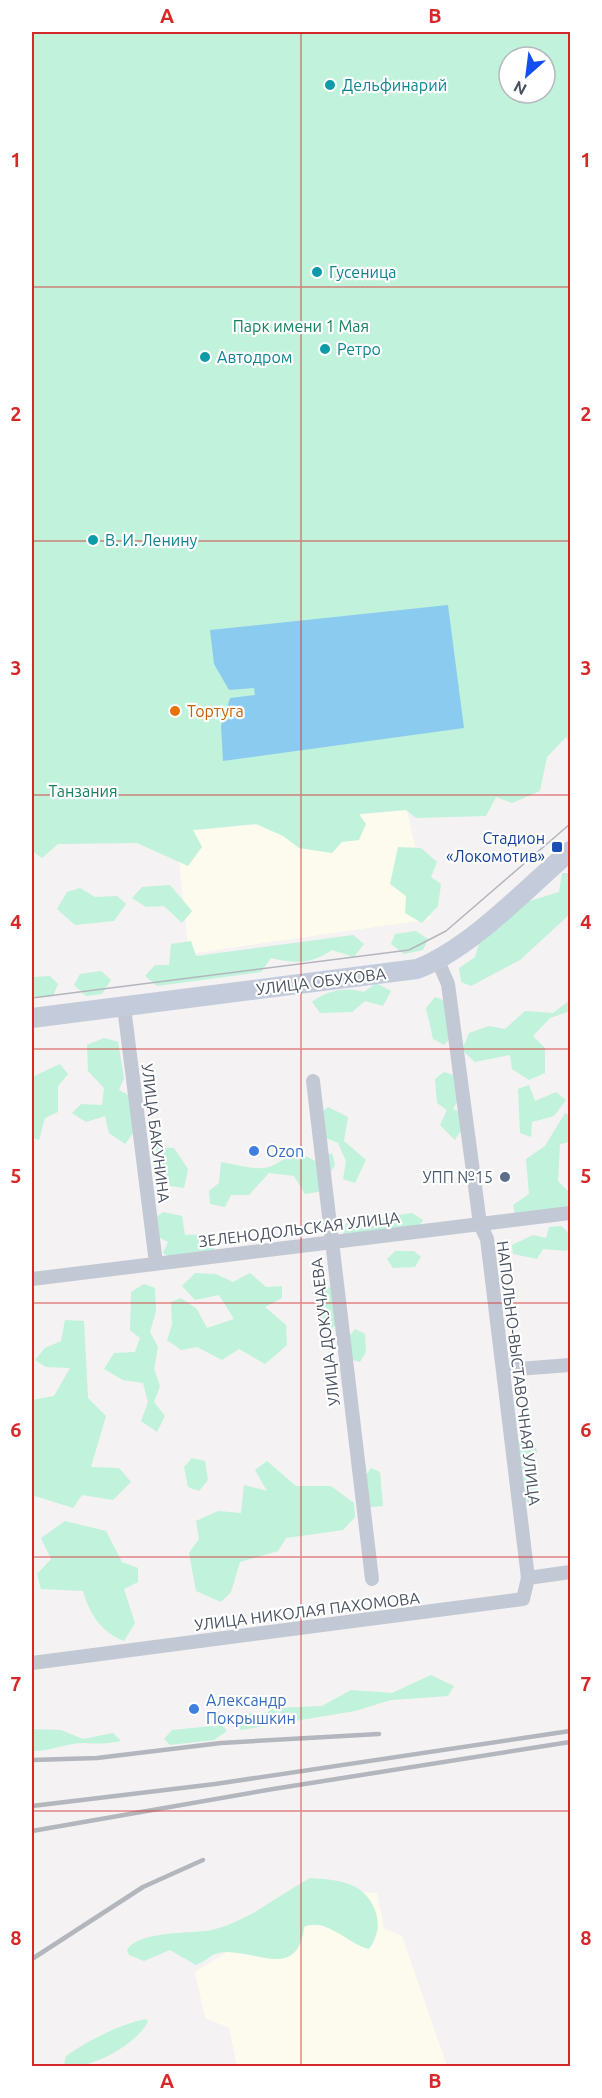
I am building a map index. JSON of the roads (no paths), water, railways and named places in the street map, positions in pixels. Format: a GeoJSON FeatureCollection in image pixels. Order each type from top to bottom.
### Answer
{"type":"FeatureCollection","features":[{"type":"Feature","properties":{"kind":"street","name":"УЛИЦА ОБУХОВА"},"geometry":{"type":"LineString","coordinates":[[32,1018],[417,969],[438,961],[462,944],[570,851]]}},
{"type":"Feature","properties":{"kind":"street","name":"НАПОЛЬНО-ВЫСТАВОЧНАЯ УЛИЦА"},"geometry":{"type":"LineString","coordinates":[[438,961],[448,984],[480,1224],[487,1239],[528,1578]]}},
{"type":"Feature","properties":{"kind":"street","name":"УЛИЦА БАКУНИНА"},"geometry":{"type":"LineString","coordinates":[[124,1007],[156,1263]]}},
{"type":"Feature","properties":{"kind":"street","name":"УЛИЦА ДОКУЧАЕВА"},"geometry":{"type":"LineString","coordinates":[[313,1081],[372,1579]]}},
{"type":"Feature","properties":{"kind":"street","name":"ЗЕЛЕНОДОЛЬСКАЯ УЛИЦА"},"geometry":{"type":"LineString","coordinates":[[32,1279],[331,1240],[570,1213]]}},
{"type":"Feature","properties":{"kind":"street"},"geometry":{"type":"LineString","coordinates":[[504,1371],[570,1365]]}},
{"type":"Feature","properties":{"kind":"street"},"geometry":{"type":"LineString","coordinates":[[528,1578],[570,1572]]}},
{"type":"Feature","properties":{"kind":"street","name":"УЛИЦА НИКОЛАЯ ПАХОМОВА"},"geometry":{"type":"LineString","coordinates":[[32,1663],[523,1599],[528,1578]]}},
{"type":"Feature","properties":{"kind":"water"},"geometry":{"type":"Polygon","coordinates":[[[448,605],[464,728],[223,761],[221,726],[230,698],[255,695],[254,688],[229,690],[214,664],[210,630],[448,605]]]}},
{"type":"Feature","properties":{"kind":"tram line"},"geometry":{"type":"LineString","coordinates":[[32,998],[409,950],[446,931],[570,824]]}},
{"type":"Feature","properties":{"kind":"railway"},"geometry":{"type":"LineString","coordinates":[[32,1806],[215,1784],[570,1731]]}},
{"type":"Feature","properties":{"kind":"railway"},"geometry":{"type":"LineString","coordinates":[[32,1760],[97,1758],[221,1743],[379,1734]]}},
{"type":"Feature","properties":{"kind":"railway"},"geometry":{"type":"LineString","coordinates":[[32,1831],[273,1789],[570,1742]]}},
{"type":"Feature","properties":{"kind":"railway"},"geometry":{"type":"LineString","coordinates":[[32,1959],[143,1887],[203,1860]]}},
{"type":"Feature","properties":{"kind":"place","name":"Дельфинарий"},"geometry":{"type":"Point","coordinates":[330,85]}},
{"type":"Feature","properties":{"kind":"place","name":"Гусеница"},"geometry":{"type":"Point","coordinates":[317,272]}},
{"type":"Feature","properties":{"kind":"place","name":"Ретро"},"geometry":{"type":"Point","coordinates":[325,349]}},
{"type":"Feature","properties":{"kind":"place","name":"Автодром"},"geometry":{"type":"Point","coordinates":[205,357]}},
{"type":"Feature","properties":{"kind":"place","name":"В. И. Ленину"},"geometry":{"type":"Point","coordinates":[93,540]}},
{"type":"Feature","properties":{"kind":"place","name":"Тортуга"},"geometry":{"type":"Point","coordinates":[175,711]}},
{"type":"Feature","properties":{"kind":"place","name":"Стадион «Локомотив»"},"geometry":{"type":"Point","coordinates":[557,847]}},
{"type":"Feature","properties":{"kind":"place","name":"Ozon"},"geometry":{"type":"Point","coordinates":[254,1151]}},
{"type":"Feature","properties":{"kind":"place","name":"УПП №15"},"geometry":{"type":"Point","coordinates":[505,1177]}},
{"type":"Feature","properties":{"kind":"place","name":"Александр Покрышкин"},"geometry":{"type":"Point","coordinates":[194,1709]}},
{"type":"Feature","properties":{"kind":"park label","name":"Парк имени 1 Мая"},"geometry":{"type":"Point","coordinates":[301,326]}},
{"type":"Feature","properties":{"kind":"park label","name":"Танзания"},"geometry":{"type":"Point","coordinates":[83,791]}}]}
